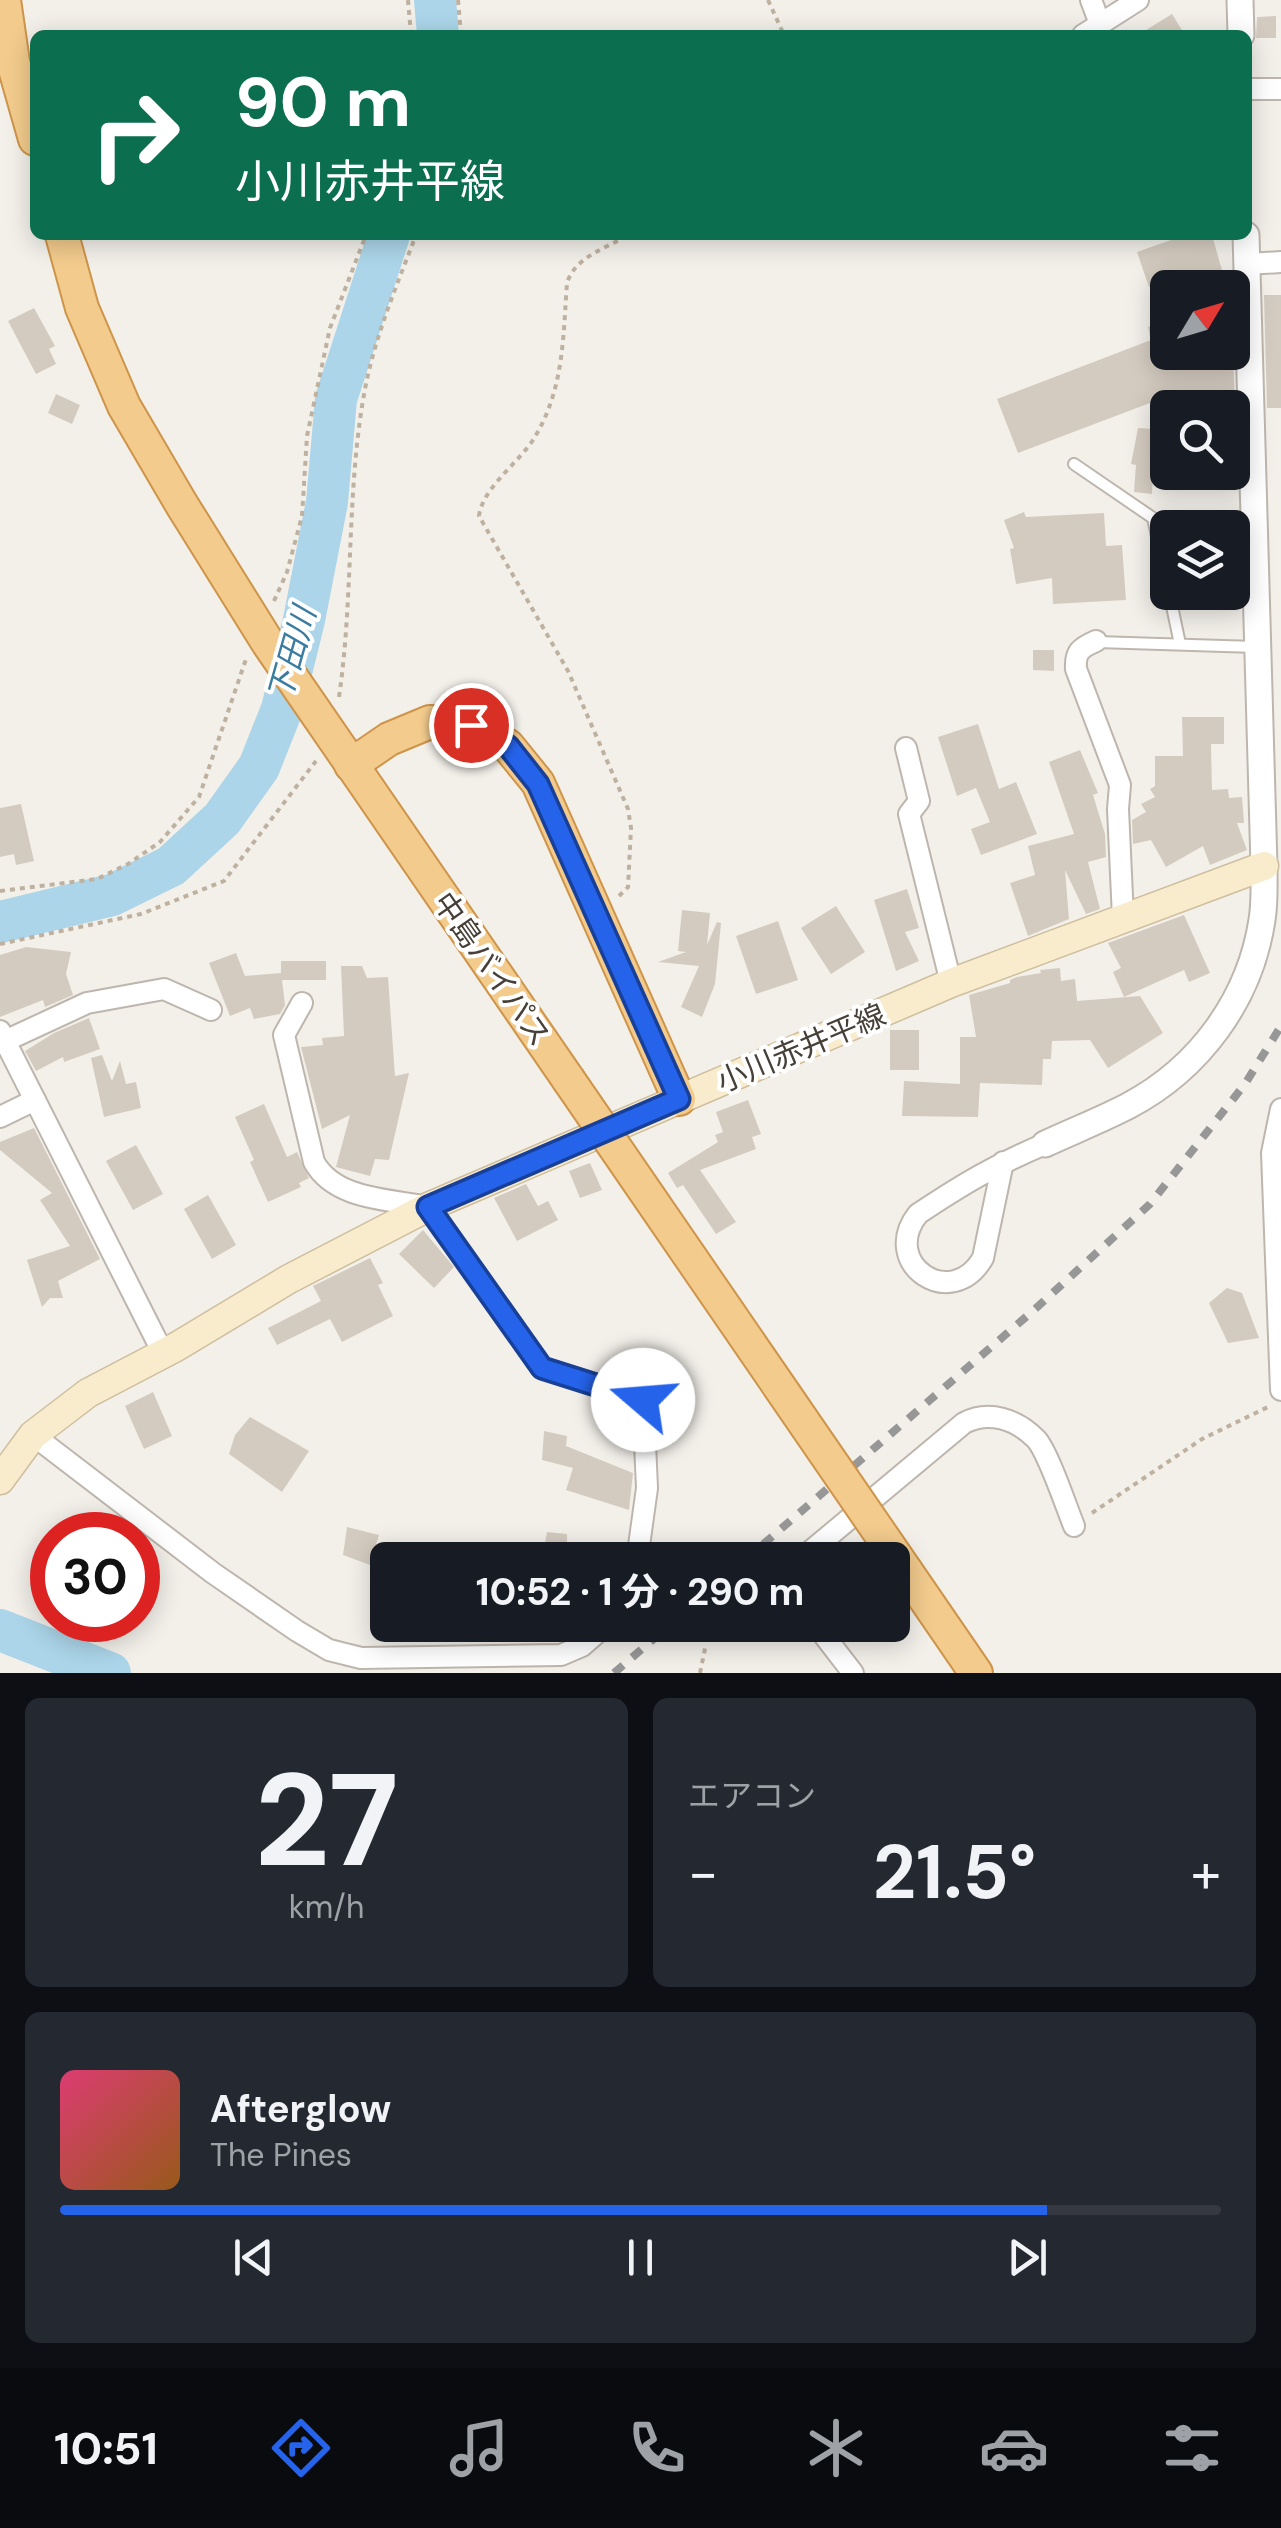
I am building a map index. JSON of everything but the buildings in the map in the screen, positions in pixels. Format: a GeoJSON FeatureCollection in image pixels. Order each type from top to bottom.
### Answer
{"type":"FeatureCollection","features":[{"type":"Feature","properties":{"kind":"highway"},"geometry":{"type":"LineString","coordinates":[[4,0],[6,64],[30,127]]}},
{"type":"Feature","properties":{"kind":"highway","name":"中島バイパス"},"geometry":{"type":"LineString","coordinates":[[63,240],[82,308],[124,406],[268,643],[976,1673]]}},
{"type":"Feature","properties":{"kind":"highway"},"geometry":{"type":"LineString","coordinates":[[342,751],[389,739],[430,722],[471,725],[508,746],[538,784],[679,1099]]}},
{"type":"Feature","properties":{"kind":"main road","name":"小川赤井平線"},"geometry":{"type":"LineString","coordinates":[[0,1480],[33,1436],[88,1393],[289,1279],[428,1207],[951,984],[1273,865]]}},
{"type":"Feature","properties":{"kind":"street"},"geometry":{"type":"LineString","coordinates":[[1090,0],[1092,30],[1138,0]]}},
{"type":"Feature","properties":{"kind":"street"},"geometry":{"type":"LineString","coordinates":[[1240,0],[1241,30]]}},
{"type":"Feature","properties":{"kind":"street"},"geometry":{"type":"LineString","coordinates":[[1252,89],[1281,89]]}},
{"type":"Feature","properties":{"kind":"street"},"geometry":{"type":"LineString","coordinates":[[1003,1162],[978,1267],[950,1282],[939,1282],[920,1273],[906,1244],[918,1214],[981,1172],[1003,1162],[1045,1144],[1131,1104],[1168,1080],[1202,1050],[1226,1018],[1251,968],[1273,865],[1256,646],[1246,240]]}},
{"type":"Feature","properties":{"kind":"street"},"geometry":{"type":"LineString","coordinates":[[1247,264],[1281,262]]}},
{"type":"Feature","properties":{"kind":"street"},"geometry":{"type":"LineString","coordinates":[[1096,642],[1080,648],[1075,657],[1076,669],[1120,785],[1123,918]]}},
{"type":"Feature","properties":{"kind":"street"},"geometry":{"type":"LineString","coordinates":[[906,748],[919,800],[909,814],[951,984]]}},
{"type":"Feature","properties":{"kind":"street"},"geometry":{"type":"LineString","coordinates":[[163,1353],[2,1036],[87,1003],[164,989],[211,1010]]}},
{"type":"Feature","properties":{"kind":"street"},"geometry":{"type":"LineString","coordinates":[[302,1003],[284,1035],[314,1162],[324,1179],[346,1191],[428,1207],[542,1368],[643,1400],[647,1488],[640,1542]]}},
{"type":"Feature","properties":{"kind":"street"},"geometry":{"type":"LineString","coordinates":[[0,1116],[35,1100]]}},
{"type":"Feature","properties":{"kind":"street"},"geometry":{"type":"LineString","coordinates":[[1281,1110],[1272,1153],[1281,1390]]}},
{"type":"Feature","properties":{"kind":"street"},"geometry":{"type":"LineString","coordinates":[[822,1542],[964,1423],[980,1415],[996,1415],[1038,1441],[1074,1526]]}},
{"type":"Feature","properties":{"kind":"street"},"geometry":{"type":"LineString","coordinates":[[33,1436],[213,1573],[328,1650],[361,1658],[561,1655],[587,1642]]}},
{"type":"Feature","properties":{"kind":"street"},"geometry":{"type":"LineString","coordinates":[[829,1642],[853,1673]]}},
{"type":"Feature","properties":{"kind":"lane"},"geometry":{"type":"LineString","coordinates":[[1074,464],[1150,517]]}},
{"type":"Feature","properties":{"kind":"lane"},"geometry":{"type":"LineString","coordinates":[[1172,610],[1180,644]]}},
{"type":"Feature","properties":{"kind":"lane"},"geometry":{"type":"LineString","coordinates":[[1096,642],[1256,646]]}},
{"type":"Feature","properties":{"kind":"path"},"geometry":{"type":"LineString","coordinates":[[408,0],[411,30]]}},
{"type":"Feature","properties":{"kind":"path"},"geometry":{"type":"LineString","coordinates":[[458,0],[461,30]]}},
{"type":"Feature","properties":{"kind":"path"},"geometry":{"type":"LineString","coordinates":[[768,0],[782,30]]}},
{"type":"Feature","properties":{"kind":"path"},"geometry":{"type":"LineString","coordinates":[[0,944],[141,914],[224,881],[342,751],[356,456],[366,387],[387,310],[414,240]]}},
{"type":"Feature","properties":{"kind":"path"},"geometry":{"type":"LineString","coordinates":[[597,916],[628,887],[632,828],[628,809],[568,671],[479,516],[487,495],[538,434],[558,386],[571,271],[620,240]]}},
{"type":"Feature","properties":{"kind":"path"},"geometry":{"type":"LineString","coordinates":[[1074,1526],[1202,1440],[1281,1400]]}},
{"type":"Feature","properties":{"kind":"waterway","name":"下田川"},"geometry":{"type":"LineString","coordinates":[[435,0],[438,30]]}},
{"type":"Feature","properties":{"kind":"waterway","name":"下田川"},"geometry":{"type":"LineString","coordinates":[[0,922],[112,895],[171,866],[222,819],[259,767],[282,709],[304,620],[327,502],[336,399],[387,240]]}},
{"type":"Feature","properties":{"kind":"waterway"},"geometry":{"type":"LineString","coordinates":[[0,1630],[110,1673]]}},
{"type":"Feature","properties":{"kind":"railway"},"geometry":{"type":"LineString","coordinates":[[766,1542],[1150,1204],[1245,1084],[1281,1026]]}},
{"type":"Feature","properties":{"kind":"railway"},"geometry":{"type":"LineString","coordinates":[[614,1673],[650,1642]]}},
{"type":"Feature","properties":{"kind":"route"},"geometry":{"type":"LineString","coordinates":[[471,725],[508,746],[538,784],[679,1099],[428,1207],[542,1368],[643,1400]]}}]}
